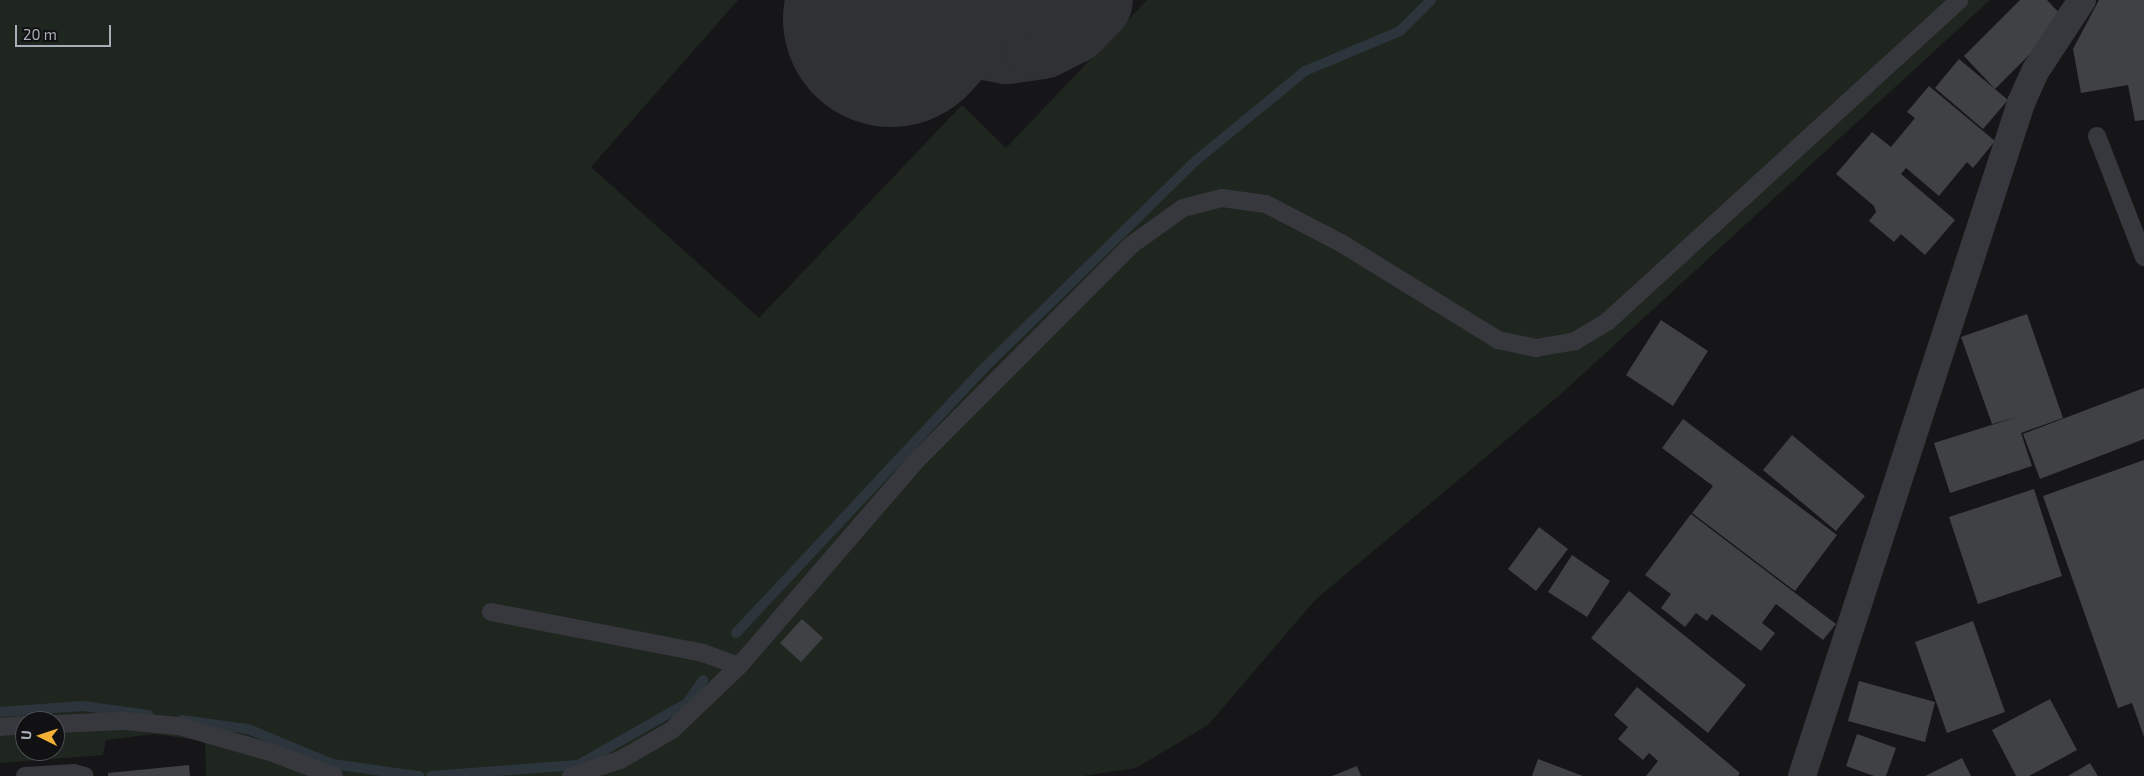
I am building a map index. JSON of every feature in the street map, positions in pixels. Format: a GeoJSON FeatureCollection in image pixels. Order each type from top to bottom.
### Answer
{"type":"FeatureCollection","features":[{"type":"Feature","properties":{"kind":"street"},"geometry":{"type":"LineString","coordinates":[[1802,776],[2020,103],[2036,70],[2082,0]]}},
{"type":"Feature","properties":{"kind":"lane"},"geometry":{"type":"LineString","coordinates":[[571,776],[620,760],[672,730],[739,666],[915,462],[1130,246],[1183,208],[1222,198],[1266,204],[1341,243],[1498,340],[1536,348],[1574,341],[1608,321],[1960,0]]}},
{"type":"Feature","properties":{"kind":"lane"},"geometry":{"type":"LineString","coordinates":[[2097,136],[2144,257]]}},
{"type":"Feature","properties":{"kind":"lane"},"geometry":{"type":"LineString","coordinates":[[491,612],[703,653],[739,666]]}},
{"type":"Feature","properties":{"kind":"lane"},"geometry":{"type":"LineString","coordinates":[[65,724],[124,721],[178,726],[273,753],[334,776]]}},
{"type":"Feature","properties":{"kind":"lane"},"geometry":{"type":"LineString","coordinates":[[0,727],[15,726]]}},
{"type":"Feature","properties":{"kind":"lane"},"geometry":{"type":"LineString","coordinates":[[25,776],[74,773],[85,776]]}},
{"type":"Feature","properties":{"kind":"shaded area"},"geometry":{"type":"Polygon","coordinates":[[[0,0],[738,0],[591,167],[759,318],[962,105],[1006,148],[1147,0],[1990,0],[1562,393],[1315,600],[1208,725],[1136,768],[1083,776],[206,776],[205,741],[155,734],[106,740],[103,755],[65,758],[65,711],[15,711],[15,761],[26,761],[0,763],[0,0]]]}},
{"type":"Feature","properties":{"kind":"building"},"geometry":{"type":"Polygon","coordinates":[[[2020,0],[2047,0],[2065,19],[1995,89],[1964,56],[2020,0]]]}},
{"type":"Feature","properties":{"kind":"building"},"geometry":{"type":"Polygon","coordinates":[[[2099,0],[2144,0],[2144,120],[2135,121],[2128,85],[2081,93],[2073,49],[2099,0]]]}},
{"type":"Feature","properties":{"kind":"building"},"geometry":{"type":"Polygon","coordinates":[[[1959,59],[2008,100],[1983,129],[1935,88],[1959,59]]]}},
{"type":"Feature","properties":{"kind":"building"},"geometry":{"type":"Polygon","coordinates":[[[1929,86],[1995,141],[1973,168],[1967,162],[1939,196],[1906,168],[1901,174],[1955,220],[1925,255],[1901,234],[1894,242],[1869,221],[1876,212],[1874,206],[1836,174],[1872,132],[1891,147],[1915,118],[1907,112],[1929,86]]]}},
{"type":"Feature","properties":{"kind":"building"},"geometry":{"type":"Polygon","coordinates":[[[2027,314],[2063,418],[2021,433],[2032,466],[1950,493],[1934,443],[2017,417],[1992,424],[1961,337],[2027,314]]]}},
{"type":"Feature","properties":{"kind":"building"},"geometry":{"type":"Polygon","coordinates":[[[1661,320],[1708,351],[1673,406],[1626,375],[1661,320]]]}},
{"type":"Feature","properties":{"kind":"building"},"geometry":{"type":"Polygon","coordinates":[[[2144,388],[2144,439],[2040,479],[2023,434],[2144,388]]]}},
{"type":"Feature","properties":{"kind":"building"},"geometry":{"type":"Polygon","coordinates":[[[1683,419],[1837,535],[1795,591],[1692,513],[1713,486],[1662,448],[1683,419]]]}},
{"type":"Feature","properties":{"kind":"building"},"geometry":{"type":"Polygon","coordinates":[[[1792,435],[1865,496],[1836,531],[1763,470],[1792,435]]]}},
{"type":"Feature","properties":{"kind":"building"},"geometry":{"type":"Polygon","coordinates":[[[2144,460],[2144,737],[2132,703],[2118,708],[2043,496],[2144,460]]]}},
{"type":"Feature","properties":{"kind":"building"},"geometry":{"type":"Polygon","coordinates":[[[2034,489],[2062,576],[1978,604],[1949,517],[2034,489]]]}},
{"type":"Feature","properties":{"kind":"building"},"geometry":{"type":"Polygon","coordinates":[[[1691,514],[1836,624],[1823,640],[1776,604],[1762,623],[1775,633],[1761,651],[1712,614],[1707,621],[1696,613],[1685,627],[1661,608],[1671,594],[1645,575],[1691,514]]]}},
{"type":"Feature","properties":{"kind":"building"},"geometry":{"type":"Polygon","coordinates":[[[1539,527],[1568,549],[1536,591],[1508,569],[1539,527]]]}},
{"type":"Feature","properties":{"kind":"building"},"geometry":{"type":"Polygon","coordinates":[[[1572,555],[1610,581],[1587,617],[1548,592],[1572,555]]]}},
{"type":"Feature","properties":{"kind":"building"},"geometry":{"type":"Polygon","coordinates":[[[1629,591],[1746,685],[1708,733],[1591,638],[1629,591]]]}},
{"type":"Feature","properties":{"kind":"building"},"geometry":{"type":"Polygon","coordinates":[[[802,619],[823,638],[801,662],[780,643],[802,619]]]}},
{"type":"Feature","properties":{"kind":"building"},"geometry":{"type":"Polygon","coordinates":[[[1973,621],[2005,712],[1947,733],[1915,642],[1973,621]]]}},
{"type":"Feature","properties":{"kind":"building"},"geometry":{"type":"Polygon","coordinates":[[[1859,681],[1935,702],[1925,742],[1848,721],[1859,681]]]}},
{"type":"Feature","properties":{"kind":"building"},"geometry":{"type":"Polygon","coordinates":[[[1637,687],[1740,773],[1738,776],[1646,776],[1658,761],[1649,753],[1643,760],[1618,739],[1628,727],[1614,715],[1637,687]]]}},
{"type":"Feature","properties":{"kind":"building"},"geometry":{"type":"Polygon","coordinates":[[[2050,699],[2077,750],[2029,776],[2016,776],[1992,730],[2050,699]]]}},
{"type":"Feature","properties":{"kind":"building"},"geometry":{"type":"Polygon","coordinates":[[[1857,734],[1896,748],[1886,776],[1874,776],[1846,766],[1857,734]]]}},
{"type":"Feature","properties":{"kind":"building"},"geometry":{"type":"Polygon","coordinates":[[[1962,758],[1971,776],[1925,776],[1962,758]]]}},
{"type":"Feature","properties":{"kind":"building"},"geometry":{"type":"Polygon","coordinates":[[[1538,759],[1583,776],[1532,776],[1538,759]]]}},
{"type":"Feature","properties":{"kind":"building"},"geometry":{"type":"Polygon","coordinates":[[[2090,763],[2098,776],[2068,776],[2090,763]]]}},
{"type":"Feature","properties":{"kind":"building"},"geometry":{"type":"Polygon","coordinates":[[[189,765],[190,776],[108,776],[108,773],[189,765]]]}},
{"type":"Feature","properties":{"kind":"building"},"geometry":{"type":"Polygon","coordinates":[[[1357,766],[1361,776],[1332,776],[1357,766]]]}},
{"type":"Feature","properties":{"kind":"waterway"},"geometry":{"type":"LineString","coordinates":[[736,633],[985,367],[1193,163],[1305,71],[1400,31],[1431,0]]}},
{"type":"Feature","properties":{"kind":"waterway"},"geometry":{"type":"LineString","coordinates":[[431,776],[578,765],[687,703],[703,680]]}},
{"type":"Feature","properties":{"kind":"waterway"},"geometry":{"type":"LineString","coordinates":[[0,712],[83,706],[148,715]]}},
{"type":"Feature","properties":{"kind":"waterway"},"geometry":{"type":"LineString","coordinates":[[182,720],[248,729],[332,764],[419,776]]}},
{"type":"Feature","properties":{"kind":"taxiway"},"geometry":{"type":"LineString","coordinates":[[931,0],[953,22],[979,36],[1007,41],[1041,36],[1069,22],[1090,0]]}},
{"type":"Feature","properties":{"kind":"runway"},"geometry":{"type":"LineString","coordinates":[[891,19],[908,0]]}}]}
